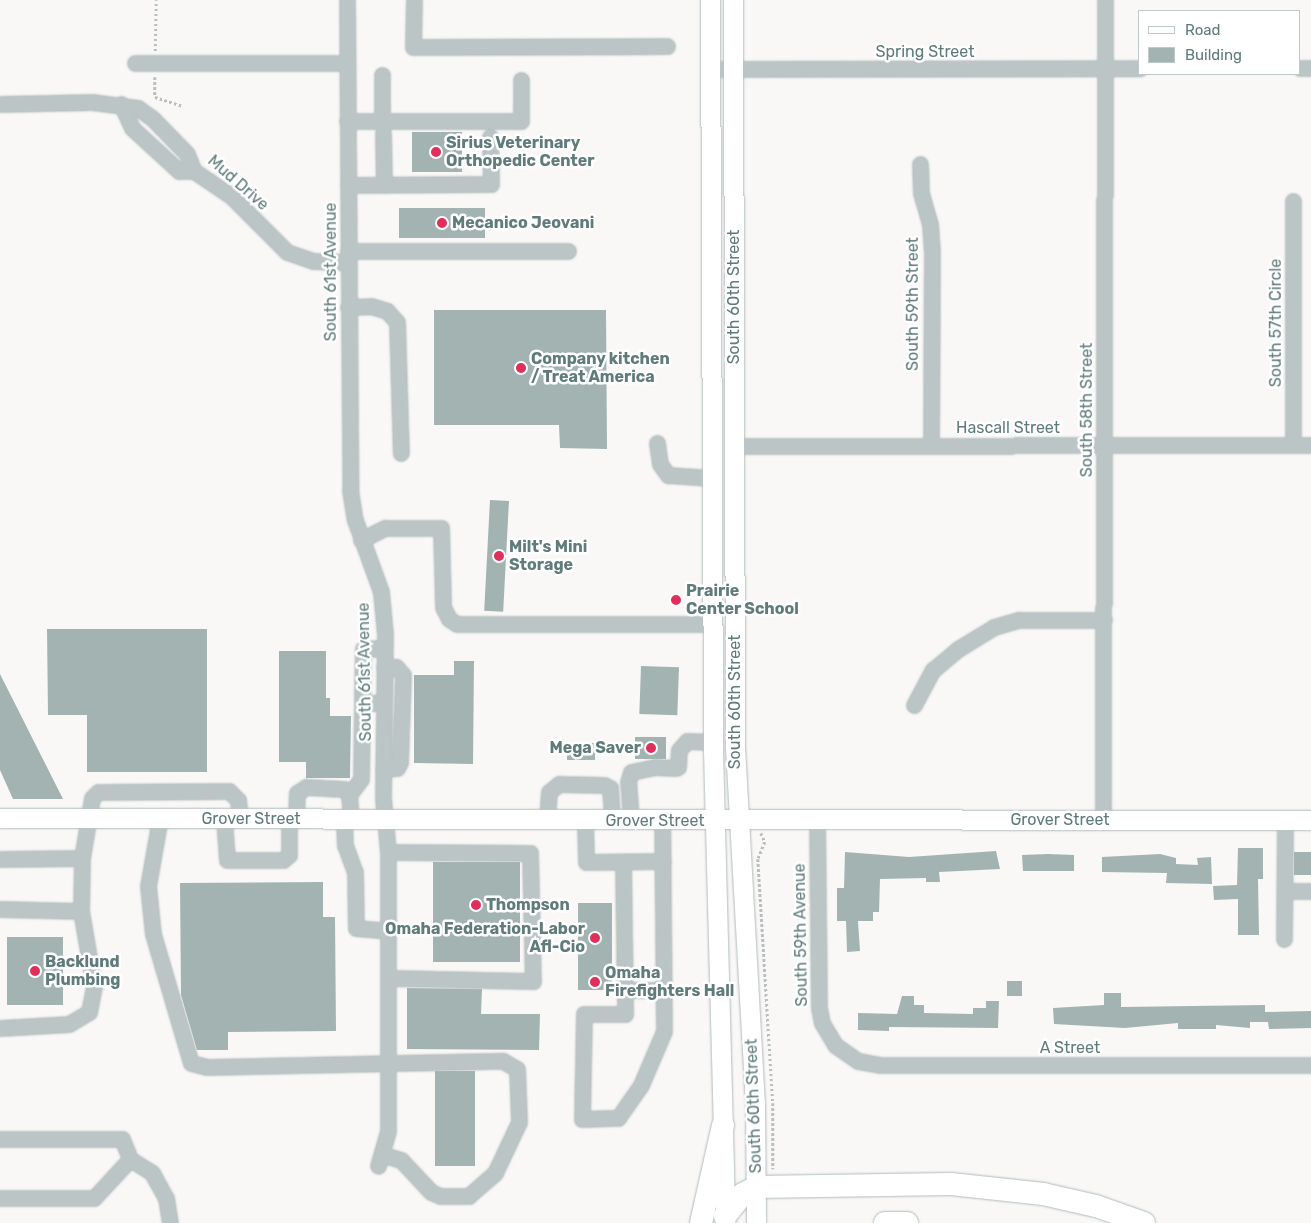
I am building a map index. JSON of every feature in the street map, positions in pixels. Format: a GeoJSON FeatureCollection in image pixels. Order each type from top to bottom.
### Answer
{"type":"FeatureCollection","features":[{"type":"Feature","properties":{"kind":"highway"},"geometry":{"type":"LineString","coordinates":[[701,1223],[722,1125]]}},
{"type":"Feature","properties":{"kind":"highway"},"geometry":{"type":"LineString","coordinates":[[725,1220],[743,1194],[756,1187],[984,1186],[1070,1200],[1144,1223]]}},
{"type":"Feature","properties":{"kind":"highway"},"geometry":{"type":"LineString","coordinates":[[885,1223],[906,1223]]}},
{"type":"Feature","properties":{"kind":"main road","name":"South 60th Street"},"geometry":{"type":"LineString","coordinates":[[710,0],[713,742],[725,1220]]}},
{"type":"Feature","properties":{"kind":"main road","name":"South 60th Street"},"geometry":{"type":"LineString","coordinates":[[733,0],[734,446],[738,820],[752,1051],[756,1223]]}},
{"type":"Feature","properties":{"kind":"main road"},"geometry":{"type":"LineString","coordinates":[[712,478],[722,481],[724,486],[724,554],[735,590]]}},
{"type":"Feature","properties":{"kind":"main road","name":"Grover Street"},"geometry":{"type":"LineString","coordinates":[[0,817],[662,821],[1311,820]]}},
{"type":"Feature","properties":{"kind":"street","name":"South 61st Avenue"},"geometry":{"type":"LineString","coordinates":[[346,0],[350,490],[362,540],[381,592],[384,648],[383,769],[384,819],[388,852],[388,931],[388,978],[388,1063],[388,1131],[381,1161],[401,1160],[431,1192],[440,1196],[469,1196],[495,1173],[519,1122],[517,1069],[512,1064],[388,1063]]}},
{"type":"Feature","properties":{"kind":"street"},"geometry":{"type":"LineString","coordinates":[[414,0],[413,47],[667,46]]}},
{"type":"Feature","properties":{"kind":"street","name":"South 58th Street"},"geometry":{"type":"LineString","coordinates":[[1103,820],[1105,0]]}},
{"type":"Feature","properties":{"kind":"street"},"geometry":{"type":"LineString","coordinates":[[135,63],[347,63]]}},
{"type":"Feature","properties":{"kind":"street","name":"Spring Street"},"geometry":{"type":"LineString","coordinates":[[710,69],[1138,68]]}},
{"type":"Feature","properties":{"kind":"street"},"geometry":{"type":"LineString","coordinates":[[382,75],[384,184]]}},
{"type":"Feature","properties":{"kind":"street"},"geometry":{"type":"LineString","coordinates":[[347,121],[383,127],[520,121],[521,80]]}},
{"type":"Feature","properties":{"kind":"street","name":"Mud Drive"},"geometry":{"type":"LineString","coordinates":[[0,104],[121,104],[138,108],[152,118],[187,154],[194,171],[231,196],[288,252],[313,261],[348,256],[568,250]]}},
{"type":"Feature","properties":{"kind":"street"},"geometry":{"type":"LineString","coordinates":[[121,104],[132,128],[172,165],[179,171],[194,171]]}},
{"type":"Feature","properties":{"kind":"street"},"geometry":{"type":"LineString","coordinates":[[348,185],[491,184],[490,138]]}},
{"type":"Feature","properties":{"kind":"street","name":"South 59th Street"},"geometry":{"type":"LineString","coordinates":[[920,164],[921,193],[930,224],[932,251],[931,446]]}},
{"type":"Feature","properties":{"kind":"street","name":"South 57th Circle"},"geometry":{"type":"LineString","coordinates":[[1293,445],[1294,201]]}},
{"type":"Feature","properties":{"kind":"street"},"geometry":{"type":"LineString","coordinates":[[348,307],[371,306],[387,311],[397,322],[401,453]]}},
{"type":"Feature","properties":{"kind":"street"},"geometry":{"type":"LineString","coordinates":[[657,443],[660,464],[668,475],[712,478]]}},
{"type":"Feature","properties":{"kind":"street","name":"Hascall Street"},"geometry":{"type":"LineString","coordinates":[[734,446],[1311,445]]}},
{"type":"Feature","properties":{"kind":"street"},"geometry":{"type":"LineString","coordinates":[[362,540],[385,528],[400,526],[441,528],[443,607],[449,619],[457,624],[712,624]]}},
{"type":"Feature","properties":{"kind":"street"},"geometry":{"type":"LineString","coordinates":[[914,705],[933,670],[958,649],[994,627],[1019,620],[1104,620]]}},
{"type":"Feature","properties":{"kind":"street"},"geometry":{"type":"LineString","coordinates":[[384,648],[363,649],[361,779],[349,796],[345,845],[355,872],[356,928],[388,931]]}},
{"type":"Feature","properties":{"kind":"street"},"geometry":{"type":"LineString","coordinates":[[383,769],[397,768],[400,762],[402,675],[396,667],[384,667]]}},
{"type":"Feature","properties":{"kind":"street"},"geometry":{"type":"LineString","coordinates":[[362,704],[384,702]]}},
{"type":"Feature","properties":{"kind":"street"},"geometry":{"type":"LineString","coordinates":[[631,820],[628,782],[631,772],[655,767],[678,767],[679,750],[687,741],[713,742]]}},
{"type":"Feature","properties":{"kind":"street"},"geometry":{"type":"LineString","coordinates":[[547,820],[549,792],[559,784],[610,788],[612,820]]}},
{"type":"Feature","properties":{"kind":"street"},"geometry":{"type":"LineString","coordinates":[[0,1028],[69,1024],[89,1012],[94,987],[81,911],[82,858],[92,798],[98,792],[229,791],[238,800],[232,819],[228,860],[283,860],[289,855],[297,793],[300,788],[339,787],[349,796]]}},
{"type":"Feature","properties":{"kind":"street"},"geometry":{"type":"LineString","coordinates":[[160,818],[148,886],[153,934],[191,1063],[207,1067],[388,1063]]}},
{"type":"Feature","properties":{"kind":"street"},"geometry":{"type":"LineString","coordinates":[[585,820],[586,862],[663,861]]}},
{"type":"Feature","properties":{"kind":"street","name":"South 59th Avenue"},"geometry":{"type":"LineString","coordinates":[[817,820],[819,1008],[822,1023],[835,1044]]}},
{"type":"Feature","properties":{"kind":"street"},"geometry":{"type":"LineString","coordinates":[[1284,939],[1285,820]]}},
{"type":"Feature","properties":{"kind":"street"},"geometry":{"type":"LineString","coordinates":[[623,862],[625,1014],[584,1014],[582,1119],[618,1118],[641,1085],[664,1031],[662,821]]}},
{"type":"Feature","properties":{"kind":"street"},"geometry":{"type":"LineString","coordinates":[[388,852],[530,853],[533,981],[388,978]]}},
{"type":"Feature","properties":{"kind":"street"},"geometry":{"type":"LineString","coordinates":[[0,859],[82,858]]}},
{"type":"Feature","properties":{"kind":"street"},"geometry":{"type":"LineString","coordinates":[[1285,891],[1311,891]]}},
{"type":"Feature","properties":{"kind":"street"},"geometry":{"type":"LineString","coordinates":[[0,909],[81,911]]}},
{"type":"Feature","properties":{"kind":"street"},"geometry":{"type":"LineString","coordinates":[[625,990],[664,990]]}},
{"type":"Feature","properties":{"kind":"street","name":"A Street"},"geometry":{"type":"LineString","coordinates":[[835,1044],[858,1061],[880,1065],[1311,1065]]}},
{"type":"Feature","properties":{"kind":"street"},"geometry":{"type":"LineString","coordinates":[[0,1140],[122,1140],[130,1159],[152,1173],[166,1198],[170,1223]]}},
{"type":"Feature","properties":{"kind":"street"},"geometry":{"type":"LineString","coordinates":[[0,1198],[94,1198],[130,1159]]}},
{"type":"Feature","properties":{"kind":"path"},"geometry":{"type":"LineString","coordinates":[[156,0],[156,57]]}},
{"type":"Feature","properties":{"kind":"path"},"geometry":{"type":"LineString","coordinates":[[155,70],[155,98],[182,106]]}},
{"type":"Feature","properties":{"kind":"building","name":"Sirius Veterinary Orthopedic Center"},"geometry":{"type":"Polygon","coordinates":[[[412,132],[462,132],[462,172],[412,172],[412,132]]]}},
{"type":"Feature","properties":{"kind":"building","name":"Mecanico Jeovani"},"geometry":{"type":"Polygon","coordinates":[[[399,208],[485,208],[485,238],[399,238],[399,208]]]}},
{"type":"Feature","properties":{"kind":"building","name":"Company kitchen / Treat America"},"geometry":{"type":"Polygon","coordinates":[[[434,310],[606,310],[607,449],[560,448],[559,425],[434,425],[434,310]]]}},
{"type":"Feature","properties":{"kind":"building","name":"Milt's Mini Storage"},"geometry":{"type":"Polygon","coordinates":[[[490,500],[509,501],[503,612],[484,611],[490,500]]]}},
{"type":"Feature","properties":{"kind":"building"},"geometry":{"type":"Polygon","coordinates":[[[47,629],[207,629],[207,772],[87,772],[87,715],[48,715],[47,629]]]}},
{"type":"Feature","properties":{"kind":"building"},"geometry":{"type":"Polygon","coordinates":[[[279,651],[326,651],[326,698],[330,698],[330,716],[351,716],[350,778],[306,778],[306,762],[279,762],[279,651]]]}},
{"type":"Feature","properties":{"kind":"building"},"geometry":{"type":"Polygon","coordinates":[[[454,661],[474,661],[473,764],[414,763],[414,675],[454,675],[454,661]]]}},
{"type":"Feature","properties":{"kind":"building"},"geometry":{"type":"Polygon","coordinates":[[[641,666],[679,667],[677,715],[639,714],[641,666]]]}},
{"type":"Feature","properties":{"kind":"building"},"geometry":{"type":"Polygon","coordinates":[[[0,674],[63,799],[13,799],[0,770],[0,674]]]}},
{"type":"Feature","properties":{"kind":"building","name":"Mega Saver"},"geometry":{"type":"Polygon","coordinates":[[[635,737],[666,737],[666,759],[635,759],[635,737]]]}},
{"type":"Feature","properties":{"kind":"building"},"geometry":{"type":"Polygon","coordinates":[[[567,743],[595,743],[595,760],[567,760],[567,743]]]}},
{"type":"Feature","properties":{"kind":"building"},"geometry":{"type":"Polygon","coordinates":[[[1238,848],[1263,848],[1263,879],[1258,879],[1259,935],[1238,935],[1238,899],[1214,900],[1213,886],[1237,885],[1238,848]]]}},
{"type":"Feature","properties":{"kind":"building"},"geometry":{"type":"Polygon","coordinates":[[[996,851],[1000,869],[939,872],[940,882],[926,882],[926,878],[880,879],[879,912],[873,912],[873,921],[858,921],[860,951],[847,952],[846,921],[837,921],[837,888],[844,888],[845,852],[909,857],[996,851]]]}},
{"type":"Feature","properties":{"kind":"building"},"geometry":{"type":"Polygon","coordinates":[[[1294,852],[1311,852],[1311,875],[1294,875],[1294,852]]]}},
{"type":"Feature","properties":{"kind":"building"},"geometry":{"type":"Polygon","coordinates":[[[1160,854],[1176,858],[1176,864],[1198,865],[1197,858],[1211,857],[1212,884],[1166,883],[1167,873],[1102,872],[1102,857],[1160,854]]]}},
{"type":"Feature","properties":{"kind":"building"},"geometry":{"type":"Polygon","coordinates":[[[1022,855],[1074,855],[1074,871],[1023,871],[1022,855]]]}},
{"type":"Feature","properties":{"kind":"building","name":"Thompson"},"geometry":{"type":"Polygon","coordinates":[[[433,862],[520,862],[520,962],[433,962],[433,862]]]}},
{"type":"Feature","properties":{"kind":"building"},"geometry":{"type":"Polygon","coordinates":[[[323,882],[323,917],[335,917],[336,1031],[228,1032],[228,1050],[197,1050],[181,995],[180,883],[323,882]]]}},
{"type":"Feature","properties":{"kind":"building","name":"Omaha Federation-Labor Afl-Cio"},"geometry":{"type":"Polygon","coordinates":[[[578,903],[612,903],[612,990],[578,990],[578,903]]]}},
{"type":"Feature","properties":{"kind":"building","name":"Backlund Plumbing"},"geometry":{"type":"Polygon","coordinates":[[[7,937],[63,937],[63,1005],[7,1005],[7,937]]]}},
{"type":"Feature","properties":{"kind":"building"},"geometry":{"type":"Polygon","coordinates":[[[1007,981],[1022,981],[1022,996],[1007,996],[1007,981]]]}},
{"type":"Feature","properties":{"kind":"building"},"geometry":{"type":"Polygon","coordinates":[[[407,988],[482,989],[481,1014],[540,1014],[539,1050],[407,1049],[407,988]]]}},
{"type":"Feature","properties":{"kind":"building"},"geometry":{"type":"Polygon","coordinates":[[[1104,993],[1121,993],[1121,1007],[1265,1005],[1265,1012],[1311,1011],[1311,1028],[1269,1029],[1268,1022],[1250,1022],[1250,1028],[1216,1025],[1216,1029],[1178,1029],[1178,1023],[1125,1028],[1054,1024],[1053,1008],[1104,1005],[1104,993]]]}},
{"type":"Feature","properties":{"kind":"building"},"geometry":{"type":"Polygon","coordinates":[[[902,996],[914,996],[914,1005],[924,1005],[924,1013],[973,1014],[973,1008],[986,1008],[986,1001],[999,1001],[998,1028],[889,1027],[889,1031],[858,1030],[858,1013],[897,1014],[902,996]]]}},
{"type":"Feature","properties":{"kind":"building"},"geometry":{"type":"Polygon","coordinates":[[[435,1071],[475,1071],[475,1166],[435,1166],[435,1071]]]}},
{"type":"Feature","properties":{"kind":"place","name":"Sirius Veterinary Orthopedic Center"},"geometry":{"type":"Point","coordinates":[436,152]}},
{"type":"Feature","properties":{"kind":"place","name":"Mecanico Jeovani"},"geometry":{"type":"Point","coordinates":[442,223]}},
{"type":"Feature","properties":{"kind":"place","name":"Company kitchen / Treat America"},"geometry":{"type":"Point","coordinates":[521,368]}},
{"type":"Feature","properties":{"kind":"place","name":"Milt's Mini Storage"},"geometry":{"type":"Point","coordinates":[499,556]}},
{"type":"Feature","properties":{"kind":"place","name":"Prairie Center School"},"geometry":{"type":"Point","coordinates":[676,600]}},
{"type":"Feature","properties":{"kind":"place","name":"Mega Saver"},"geometry":{"type":"Point","coordinates":[651,748]}},
{"type":"Feature","properties":{"kind":"place","name":"Thompson"},"geometry":{"type":"Point","coordinates":[476,905]}},
{"type":"Feature","properties":{"kind":"place","name":"Omaha Federation-Labor Afl-Cio"},"geometry":{"type":"Point","coordinates":[595,938]}},
{"type":"Feature","properties":{"kind":"place","name":"Backlund Plumbing"},"geometry":{"type":"Point","coordinates":[35,971]}},
{"type":"Feature","properties":{"kind":"place","name":"Omaha Firefighters Hall"},"geometry":{"type":"Point","coordinates":[595,982]}}]}
